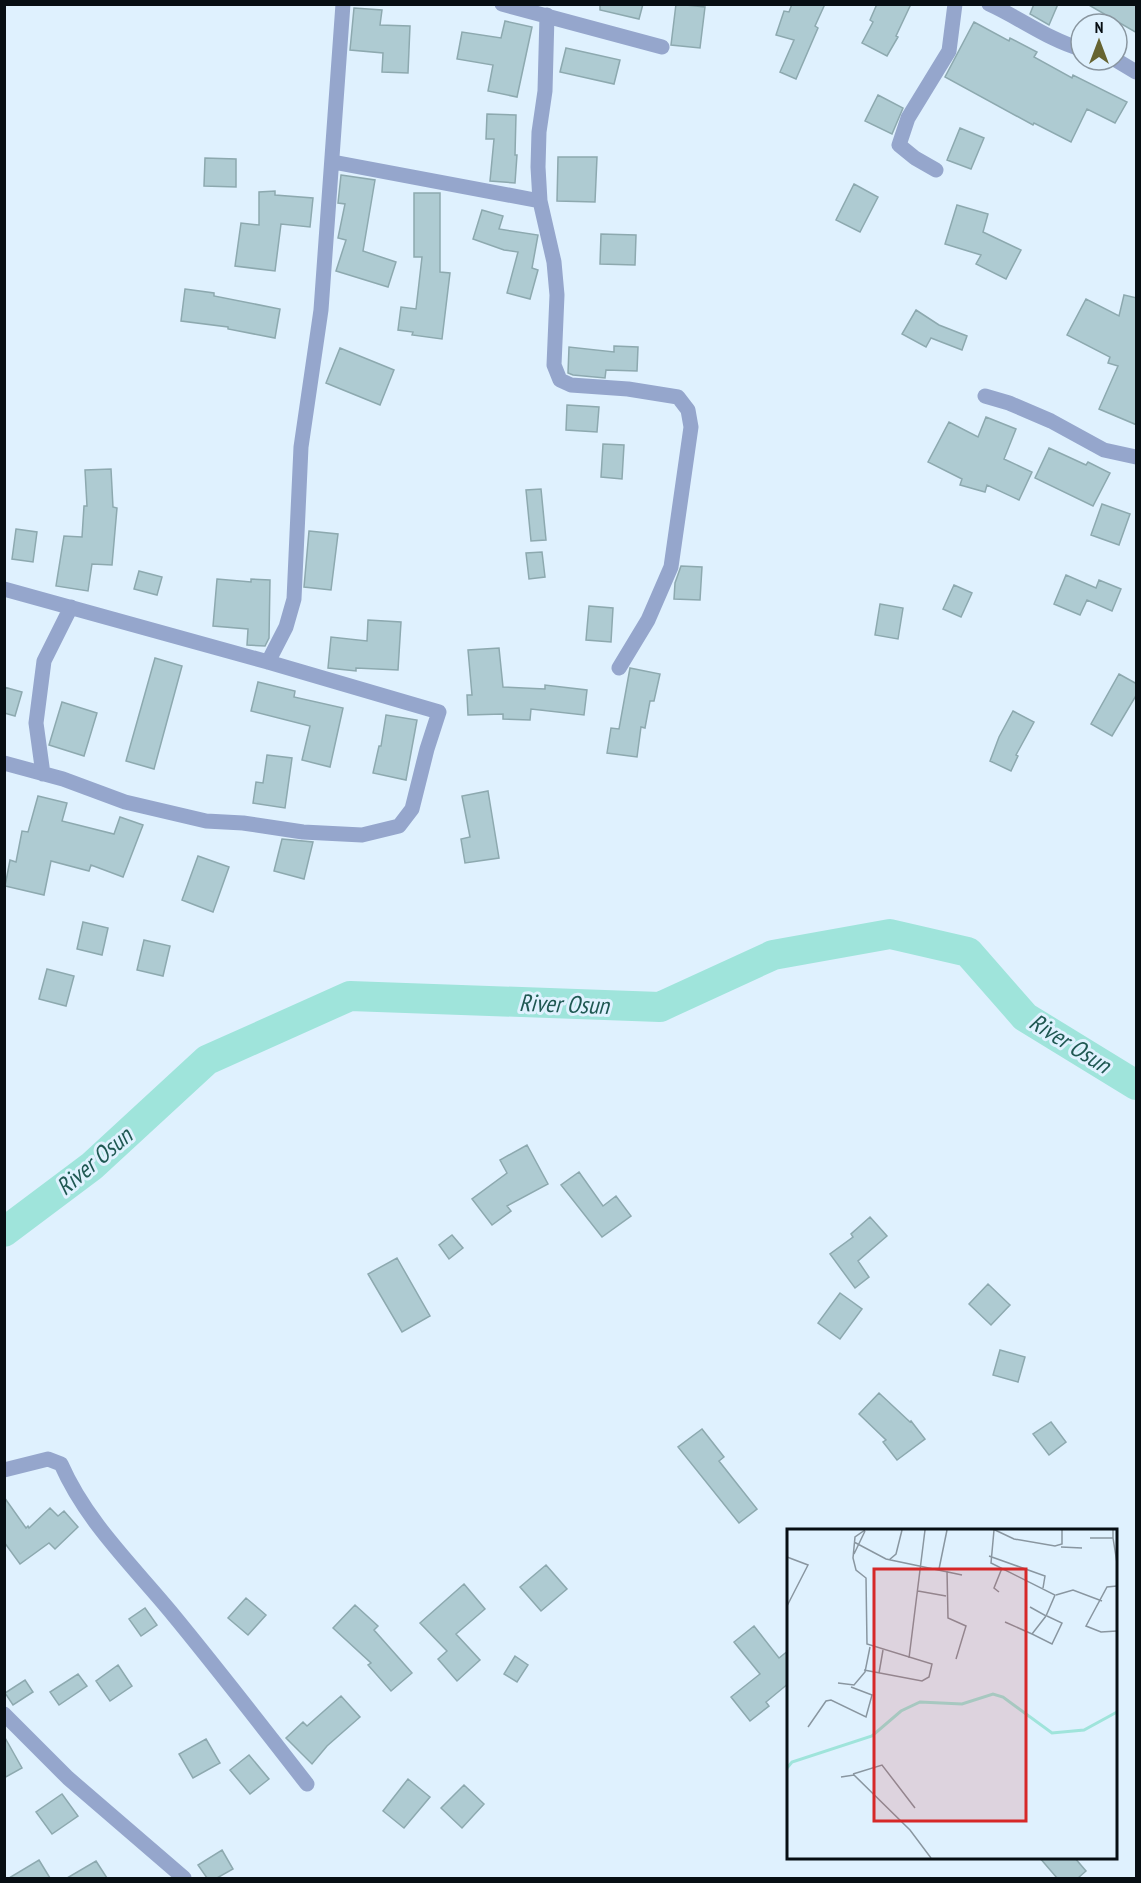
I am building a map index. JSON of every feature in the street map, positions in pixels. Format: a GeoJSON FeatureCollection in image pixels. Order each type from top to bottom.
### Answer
{"type":"FeatureCollection","features":[{"type":"Feature","properties":{"kind":"street"},"geometry":{"type":"LineString","coordinates":[[268,662],[286,627],[294,599],[301,447],[321,310],[343,4]]}},
{"type":"Feature","properties":{"kind":"street"},"geometry":{"type":"LineString","coordinates":[[502,4],[662,47]]}},
{"type":"Feature","properties":{"kind":"street"},"geometry":{"type":"LineString","coordinates":[[936,170],[915,158],[900,145],[900,141],[908,118],[949,51],[955,4]]}},
{"type":"Feature","properties":{"kind":"street"},"geometry":{"type":"LineString","coordinates":[[989,4],[1012,14],[1069,46]]}},
{"type":"Feature","properties":{"kind":"street"},"geometry":{"type":"LineString","coordinates":[[547,15],[545,91],[539,132],[538,167],[540,201],[554,262],[557,295],[554,365],[560,380],[571,385],[628,389],[678,397],[688,410],[691,427],[671,567],[648,620],[619,668]]}},
{"type":"Feature","properties":{"kind":"street"},"geometry":{"type":"LineString","coordinates":[[333,162],[540,201]]}},
{"type":"Feature","properties":{"kind":"street"},"geometry":{"type":"LineString","coordinates":[[985,396],[1009,403],[1051,421],[1104,450],[1137,457]]}},
{"type":"Feature","properties":{"kind":"street"},"geometry":{"type":"LineString","coordinates":[[4,589],[439,712],[412,809],[399,826],[362,835],[303,832],[206,820],[125,802],[4,763]]}},
{"type":"Feature","properties":{"kind":"street"},"geometry":{"type":"LineString","coordinates":[[43,774],[36,723],[45,661],[71,607]]}},
{"type":"Feature","properties":{"kind":"street"},"geometry":{"type":"LineString","coordinates":[[4,1470],[48,1459],[61,1464],[87,1512],[171,1612],[307,1784]]}},
{"type":"Feature","properties":{"kind":"street"},"geometry":{"type":"LineString","coordinates":[[4,1714],[68,1778],[184,1878]]}},
{"type":"Feature","properties":{"kind":"building"},"geometry":{"type":"Polygon","coordinates":[[[600,4],[643,4],[639,19],[600,10],[600,4]]]}},
{"type":"Feature","properties":{"kind":"building"},"geometry":{"type":"Polygon","coordinates":[[[676,4],[705,7],[700,48],[671,45],[676,4]]]}},
{"type":"Feature","properties":{"kind":"building"},"geometry":{"type":"Polygon","coordinates":[[[792,4],[825,4],[815,26],[818,28],[796,79],[780,72],[794,40],[776,35],[784,11],[789,12],[792,4]]]}},
{"type":"Feature","properties":{"kind":"building"},"geometry":{"type":"Polygon","coordinates":[[[877,4],[911,4],[896,36],[898,37],[887,56],[862,43],[873,22],[870,20],[877,4]]]}},
{"type":"Feature","properties":{"kind":"building"},"geometry":{"type":"Polygon","coordinates":[[[1034,4],[1058,4],[1049,25],[1030,14],[1034,4]]]}},
{"type":"Feature","properties":{"kind":"building"},"geometry":{"type":"Polygon","coordinates":[[[1087,4],[1137,4],[1137,33],[1129,28],[1129,12],[1101,12],[1087,4]]]}},
{"type":"Feature","properties":{"kind":"building"},"geometry":{"type":"Polygon","coordinates":[[[354,8],[382,10],[380,25],[410,26],[408,73],[382,72],[383,53],[350,50],[354,8]]]}},
{"type":"Feature","properties":{"kind":"building"},"geometry":{"type":"Polygon","coordinates":[[[505,21],[532,27],[517,97],[488,91],[493,65],[457,59],[462,32],[501,38],[505,21]]]}},
{"type":"Feature","properties":{"kind":"building"},"geometry":{"type":"Polygon","coordinates":[[[974,22],[1009,41],[1010,38],[1037,52],[1034,57],[1072,78],[1073,75],[1127,102],[1115,123],[1087,109],[1071,142],[1034,123],[1033,125],[945,77],[974,22]]]}},
{"type":"Feature","properties":{"kind":"building"},"geometry":{"type":"Polygon","coordinates":[[[566,48],[620,60],[614,84],[560,72],[566,48]]]}},
{"type":"Feature","properties":{"kind":"building"},"geometry":{"type":"Polygon","coordinates":[[[878,95],[903,108],[892,134],[865,121],[878,95]]]}},
{"type":"Feature","properties":{"kind":"building"},"geometry":{"type":"Polygon","coordinates":[[[487,114],[516,115],[515,183],[490,181],[494,139],[486,139],[487,114]]]}},
{"type":"Feature","properties":{"kind":"building"},"geometry":{"type":"Polygon","coordinates":[[[960,128],[984,138],[971,169],[947,160],[960,128]]]}},
{"type":"Feature","properties":{"kind":"building"},"geometry":{"type":"Polygon","coordinates":[[[558,157],[597,157],[595,202],[557,201],[558,157]]]}},
{"type":"Feature","properties":{"kind":"building"},"geometry":{"type":"Polygon","coordinates":[[[205,158],[236,159],[236,187],[204,186],[205,158]]]}},
{"type":"Feature","properties":{"kind":"building"},"geometry":{"type":"Polygon","coordinates":[[[341,175],[375,180],[363,251],[396,262],[388,287],[336,271],[346,240],[338,238],[345,204],[338,203],[341,175]]]}},
{"type":"Feature","properties":{"kind":"building"},"geometry":{"type":"Polygon","coordinates":[[[854,184],[878,197],[860,232],[836,220],[854,184]]]}},
{"type":"Feature","properties":{"kind":"building"},"geometry":{"type":"Polygon","coordinates":[[[275,191],[275,195],[313,198],[310,227],[281,224],[275,271],[235,266],[241,223],[259,225],[259,192],[275,191]]]}},
{"type":"Feature","properties":{"kind":"building"},"geometry":{"type":"Polygon","coordinates":[[[414,193],[440,193],[440,272],[450,273],[442,339],[412,335],[413,332],[398,330],[401,307],[416,309],[422,257],[414,257],[414,193]]]}},
{"type":"Feature","properties":{"kind":"building"},"geometry":{"type":"Polygon","coordinates":[[[957,205],[988,214],[983,232],[1021,250],[1006,279],[976,264],[981,255],[945,244],[957,205]]]}},
{"type":"Feature","properties":{"kind":"building"},"geometry":{"type":"Polygon","coordinates":[[[482,210],[503,216],[499,229],[538,235],[532,268],[538,270],[530,299],[507,293],[518,252],[504,250],[473,239],[482,210]]]}},
{"type":"Feature","properties":{"kind":"building"},"geometry":{"type":"Polygon","coordinates":[[[601,234],[636,235],[635,265],[600,264],[601,234]]]}},
{"type":"Feature","properties":{"kind":"building"},"geometry":{"type":"Polygon","coordinates":[[[185,289],[214,293],[214,296],[280,309],[275,338],[228,329],[228,327],[181,321],[185,289]]]}},
{"type":"Feature","properties":{"kind":"building"},"geometry":{"type":"Polygon","coordinates":[[[1124,295],[1137,298],[1137,425],[1099,409],[1118,366],[1108,363],[1110,357],[1067,335],[1086,299],[1119,316],[1124,295]]]}},
{"type":"Feature","properties":{"kind":"building"},"geometry":{"type":"Polygon","coordinates":[[[916,310],[939,325],[967,336],[962,350],[931,338],[926,347],[902,334],[916,310]]]}},
{"type":"Feature","properties":{"kind":"building"},"geometry":{"type":"Polygon","coordinates":[[[614,346],[638,347],[637,371],[606,370],[605,378],[568,373],[569,347],[614,352],[614,346]]]}},
{"type":"Feature","properties":{"kind":"building"},"geometry":{"type":"Polygon","coordinates":[[[340,348],[394,370],[380,405],[326,383],[340,348]]]}},
{"type":"Feature","properties":{"kind":"building"},"geometry":{"type":"Polygon","coordinates":[[[567,405],[599,407],[597,432],[566,430],[567,405]]]}},
{"type":"Feature","properties":{"kind":"building"},"geometry":{"type":"Polygon","coordinates":[[[986,417],[1016,429],[1004,459],[1032,472],[1019,500],[987,485],[985,492],[960,485],[962,479],[928,462],[949,422],[978,437],[986,417]]]}},
{"type":"Feature","properties":{"kind":"building"},"geometry":{"type":"Polygon","coordinates":[[[603,444],[624,445],[622,479],[601,477],[603,444]]]}},
{"type":"Feature","properties":{"kind":"building"},"geometry":{"type":"Polygon","coordinates":[[[1049,448],[1086,465],[1088,462],[1110,473],[1093,506],[1035,478],[1049,448]]]}},
{"type":"Feature","properties":{"kind":"building"},"geometry":{"type":"Polygon","coordinates":[[[111,469],[113,507],[117,508],[112,565],[92,564],[88,591],[56,586],[64,536],[82,537],[84,506],[87,506],[85,470],[111,469]]]}},
{"type":"Feature","properties":{"kind":"building"},"geometry":{"type":"Polygon","coordinates":[[[541,489],[546,540],[531,541],[526,490],[541,489]]]}},
{"type":"Feature","properties":{"kind":"building"},"geometry":{"type":"Polygon","coordinates":[[[1102,504],[1130,514],[1119,545],[1091,535],[1102,504]]]}},
{"type":"Feature","properties":{"kind":"building"},"geometry":{"type":"Polygon","coordinates":[[[16,529],[37,532],[33,562],[12,559],[16,529]]]}},
{"type":"Feature","properties":{"kind":"building"},"geometry":{"type":"Polygon","coordinates":[[[309,531],[338,534],[331,590],[304,587],[309,531]]]}},
{"type":"Feature","properties":{"kind":"building"},"geometry":{"type":"Polygon","coordinates":[[[542,552],[545,577],[529,579],[526,553],[542,552]]]}},
{"type":"Feature","properties":{"kind":"building"},"geometry":{"type":"Polygon","coordinates":[[[681,566],[702,567],[700,600],[674,599],[675,583],[681,566]]]}},
{"type":"Feature","properties":{"kind":"building"},"geometry":{"type":"Polygon","coordinates":[[[139,571],[162,577],[157,595],[134,589],[139,571]]]}},
{"type":"Feature","properties":{"kind":"building"},"geometry":{"type":"Polygon","coordinates":[[[1066,575],[1096,588],[1099,580],[1121,589],[1112,611],[1087,600],[1080,615],[1054,604],[1066,575]]]}},
{"type":"Feature","properties":{"kind":"building"},"geometry":{"type":"Polygon","coordinates":[[[217,579],[251,582],[251,579],[270,580],[269,638],[265,646],[247,645],[248,629],[213,626],[217,579]]]}},
{"type":"Feature","properties":{"kind":"building"},"geometry":{"type":"Polygon","coordinates":[[[954,585],[972,593],[961,617],[943,609],[954,585]]]}},
{"type":"Feature","properties":{"kind":"building"},"geometry":{"type":"Polygon","coordinates":[[[880,604],[903,608],[898,639],[875,635],[880,604]]]}},
{"type":"Feature","properties":{"kind":"building"},"geometry":{"type":"Polygon","coordinates":[[[589,606],[613,608],[611,642],[586,640],[589,606]]]}},
{"type":"Feature","properties":{"kind":"building"},"geometry":{"type":"Polygon","coordinates":[[[368,620],[401,622],[398,670],[356,668],[356,671],[328,668],[331,637],[367,641],[368,620]]]}},
{"type":"Feature","properties":{"kind":"building"},"geometry":{"type":"Polygon","coordinates":[[[499,648],[503,687],[545,689],[545,685],[587,690],[584,715],[531,709],[530,720],[503,719],[503,714],[468,715],[467,695],[472,695],[468,650],[499,648]]]}},
{"type":"Feature","properties":{"kind":"building"},"geometry":{"type":"Polygon","coordinates":[[[155,658],[182,666],[154,769],[126,761],[155,658]]]}},
{"type":"Feature","properties":{"kind":"building"},"geometry":{"type":"Polygon","coordinates":[[[630,668],[660,674],[654,701],[650,701],[645,728],[641,727],[637,757],[607,753],[611,728],[619,729],[630,668]]]}},
{"type":"Feature","properties":{"kind":"building"},"geometry":{"type":"Polygon","coordinates":[[[1119,674],[1137,684],[1137,694],[1112,736],[1091,724],[1119,674]]]}},
{"type":"Feature","properties":{"kind":"building"},"geometry":{"type":"Polygon","coordinates":[[[258,682],[295,691],[294,697],[343,708],[330,767],[302,760],[310,726],[251,711],[258,682]]]}},
{"type":"Feature","properties":{"kind":"building"},"geometry":{"type":"Polygon","coordinates":[[[4,687],[22,692],[15,716],[4,713],[4,687]]]}},
{"type":"Feature","properties":{"kind":"building"},"geometry":{"type":"Polygon","coordinates":[[[62,702],[97,713],[84,756],[49,745],[62,702]]]}},
{"type":"Feature","properties":{"kind":"building"},"geometry":{"type":"Polygon","coordinates":[[[1013,711],[1034,722],[1016,755],[1018,756],[1011,771],[990,761],[999,737],[1013,711]]]}},
{"type":"Feature","properties":{"kind":"building"},"geometry":{"type":"Polygon","coordinates":[[[386,715],[417,720],[406,780],[373,773],[379,746],[381,746],[386,715]]]}},
{"type":"Feature","properties":{"kind":"building"},"geometry":{"type":"Polygon","coordinates":[[[267,755],[292,758],[285,808],[253,803],[256,782],[263,783],[267,755]]]}},
{"type":"Feature","properties":{"kind":"building"},"geometry":{"type":"Polygon","coordinates":[[[488,791],[499,858],[465,863],[461,839],[470,837],[462,796],[488,791]]]}},
{"type":"Feature","properties":{"kind":"building"},"geometry":{"type":"Polygon","coordinates":[[[38,796],[67,803],[62,821],[114,834],[120,817],[143,825],[123,877],[91,865],[89,871],[51,861],[44,895],[5,886],[10,860],[16,862],[22,831],[28,832],[38,796]]]}},
{"type":"Feature","properties":{"kind":"building"},"geometry":{"type":"Polygon","coordinates":[[[282,839],[313,842],[304,879],[274,871],[282,839]]]}},
{"type":"Feature","properties":{"kind":"building"},"geometry":{"type":"Polygon","coordinates":[[[198,856],[229,867],[213,912],[182,900],[198,856]]]}},
{"type":"Feature","properties":{"kind":"building"},"geometry":{"type":"Polygon","coordinates":[[[83,922],[108,928],[102,955],[77,949],[83,922]]]}},
{"type":"Feature","properties":{"kind":"building"},"geometry":{"type":"Polygon","coordinates":[[[144,940],[170,946],[163,976],[137,970],[144,940]]]}},
{"type":"Feature","properties":{"kind":"building"},"geometry":{"type":"Polygon","coordinates":[[[47,969],[74,976],[66,1006],[39,999],[47,969]]]}},
{"type":"Feature","properties":{"kind":"building"},"geometry":{"type":"Polygon","coordinates":[[[527,1145],[548,1184],[507,1206],[511,1211],[492,1225],[472,1199],[507,1173],[500,1160],[527,1145]]]}},
{"type":"Feature","properties":{"kind":"building"},"geometry":{"type":"Polygon","coordinates":[[[579,1172],[603,1206],[616,1196],[631,1216],[602,1237],[561,1185],[579,1172]]]}},
{"type":"Feature","properties":{"kind":"building"},"geometry":{"type":"Polygon","coordinates":[[[870,1217],[887,1236],[858,1261],[869,1277],[855,1288],[830,1254],[853,1237],[851,1234],[870,1217]]]}},
{"type":"Feature","properties":{"kind":"building"},"geometry":{"type":"Polygon","coordinates":[[[452,1235],[463,1248],[449,1259],[439,1245],[452,1235]]]}},
{"type":"Feature","properties":{"kind":"building"},"geometry":{"type":"Polygon","coordinates":[[[397,1258],[430,1316],[402,1332],[368,1274],[397,1258]]]}},
{"type":"Feature","properties":{"kind":"building"},"geometry":{"type":"Polygon","coordinates":[[[988,1284],[1010,1305],[991,1325],[969,1304],[988,1284]]]}},
{"type":"Feature","properties":{"kind":"building"},"geometry":{"type":"Polygon","coordinates":[[[840,1293],[862,1309],[840,1339],[818,1323],[840,1293]]]}},
{"type":"Feature","properties":{"kind":"building"},"geometry":{"type":"Polygon","coordinates":[[[1000,1350],[1025,1357],[1018,1382],[993,1375],[1000,1350]]]}},
{"type":"Feature","properties":{"kind":"building"},"geometry":{"type":"Polygon","coordinates":[[[879,1393],[911,1421],[925,1439],[897,1460],[883,1442],[886,1440],[859,1414],[879,1393]]]}},
{"type":"Feature","properties":{"kind":"building"},"geometry":{"type":"Polygon","coordinates":[[[1051,1422],[1066,1442],[1049,1455],[1033,1434],[1051,1422]]]}},
{"type":"Feature","properties":{"kind":"building"},"geometry":{"type":"Polygon","coordinates":[[[702,1429],[724,1457],[719,1461],[757,1509],[739,1523],[678,1447],[702,1429]]]}},
{"type":"Feature","properties":{"kind":"building"},"geometry":{"type":"Polygon","coordinates":[[[4,1497],[26,1528],[28,1526],[29,1528],[50,1508],[58,1516],[64,1511],[78,1527],[55,1549],[49,1543],[20,1564],[4,1542],[4,1497]]]}},
{"type":"Feature","properties":{"kind":"building"},"geometry":{"type":"Polygon","coordinates":[[[546,1565],[567,1589],[541,1611],[520,1587],[546,1565]]]}},
{"type":"Feature","properties":{"kind":"building"},"geometry":{"type":"Polygon","coordinates":[[[464,1584],[485,1609],[456,1634],[480,1660],[457,1681],[438,1659],[447,1651],[420,1623],[464,1584]]]}},
{"type":"Feature","properties":{"kind":"building"},"geometry":{"type":"Polygon","coordinates":[[[246,1598],[266,1615],[248,1635],[228,1618],[246,1598]]]}},
{"type":"Feature","properties":{"kind":"building"},"geometry":{"type":"Polygon","coordinates":[[[355,1605],[378,1626],[374,1630],[412,1673],[391,1691],[368,1665],[371,1663],[333,1628],[355,1605]]]}},
{"type":"Feature","properties":{"kind":"building"},"geometry":{"type":"Polygon","coordinates":[[[145,1608],[157,1625],[141,1636],[129,1619],[145,1608]]]}},
{"type":"Feature","properties":{"kind":"building"},"geometry":{"type":"Polygon","coordinates":[[[754,1626],[779,1658],[787,1652],[787,1685],[766,1702],[769,1706],[750,1721],[731,1697],[760,1674],[734,1642],[754,1626]]]}},
{"type":"Feature","properties":{"kind":"building"},"geometry":{"type":"Polygon","coordinates":[[[515,1656],[528,1665],[517,1682],[504,1674],[515,1656]]]}},
{"type":"Feature","properties":{"kind":"building"},"geometry":{"type":"Polygon","coordinates":[[[118,1665],[132,1686],[110,1701],[96,1681],[118,1665]]]}},
{"type":"Feature","properties":{"kind":"building"},"geometry":{"type":"Polygon","coordinates":[[[78,1674],[87,1686],[59,1705],[50,1692],[78,1674]]]}},
{"type":"Feature","properties":{"kind":"building"},"geometry":{"type":"Polygon","coordinates":[[[25,1680],[33,1692],[13,1705],[5,1693],[25,1680]]]}},
{"type":"Feature","properties":{"kind":"building"},"geometry":{"type":"Polygon","coordinates":[[[341,1696],[360,1717],[327,1746],[312,1764],[286,1738],[303,1722],[307,1726],[341,1696]]]}},
{"type":"Feature","properties":{"kind":"building"},"geometry":{"type":"Polygon","coordinates":[[[4,1736],[22,1768],[4,1778],[4,1736]]]}},
{"type":"Feature","properties":{"kind":"building"},"geometry":{"type":"Polygon","coordinates":[[[206,1739],[220,1763],[193,1778],[179,1754],[206,1739]]]}},
{"type":"Feature","properties":{"kind":"building"},"geometry":{"type":"Polygon","coordinates":[[[249,1755],[269,1779],[250,1794],[230,1770],[249,1755]]]}},
{"type":"Feature","properties":{"kind":"building"},"geometry":{"type":"Polygon","coordinates":[[[408,1779],[430,1797],[404,1828],[383,1811],[408,1779]]]}},
{"type":"Feature","properties":{"kind":"building"},"geometry":{"type":"Polygon","coordinates":[[[464,1785],[484,1804],[462,1828],[441,1808],[464,1785]]]}},
{"type":"Feature","properties":{"kind":"building"},"geometry":{"type":"Polygon","coordinates":[[[62,1794],[78,1816],[52,1834],[36,1812],[62,1794]]]}},
{"type":"Feature","properties":{"kind":"building"},"geometry":{"type":"Polygon","coordinates":[[[222,1850],[233,1869],[217,1878],[207,1878],[198,1865],[222,1850]]]}},
{"type":"Feature","properties":{"kind":"building"},"geometry":{"type":"Polygon","coordinates":[[[1041,1859],[1076,1859],[1086,1871],[1078,1878],[1057,1878],[1041,1859]]]}},
{"type":"Feature","properties":{"kind":"building"},"geometry":{"type":"Polygon","coordinates":[[[39,1860],[50,1878],[9,1878],[39,1860]]]}},
{"type":"Feature","properties":{"kind":"building"},"geometry":{"type":"Polygon","coordinates":[[[96,1861],[107,1878],[67,1878],[96,1861]]]}},
{"type":"Feature","properties":{"kind":"waterway","name":"River Osun"},"geometry":{"type":"LineString","coordinates":[[4,1232],[92,1166],[207,1060],[350,996],[660,1007],[773,955],[890,934],[968,952],[1025,1017],[1136,1085]]}}]}
